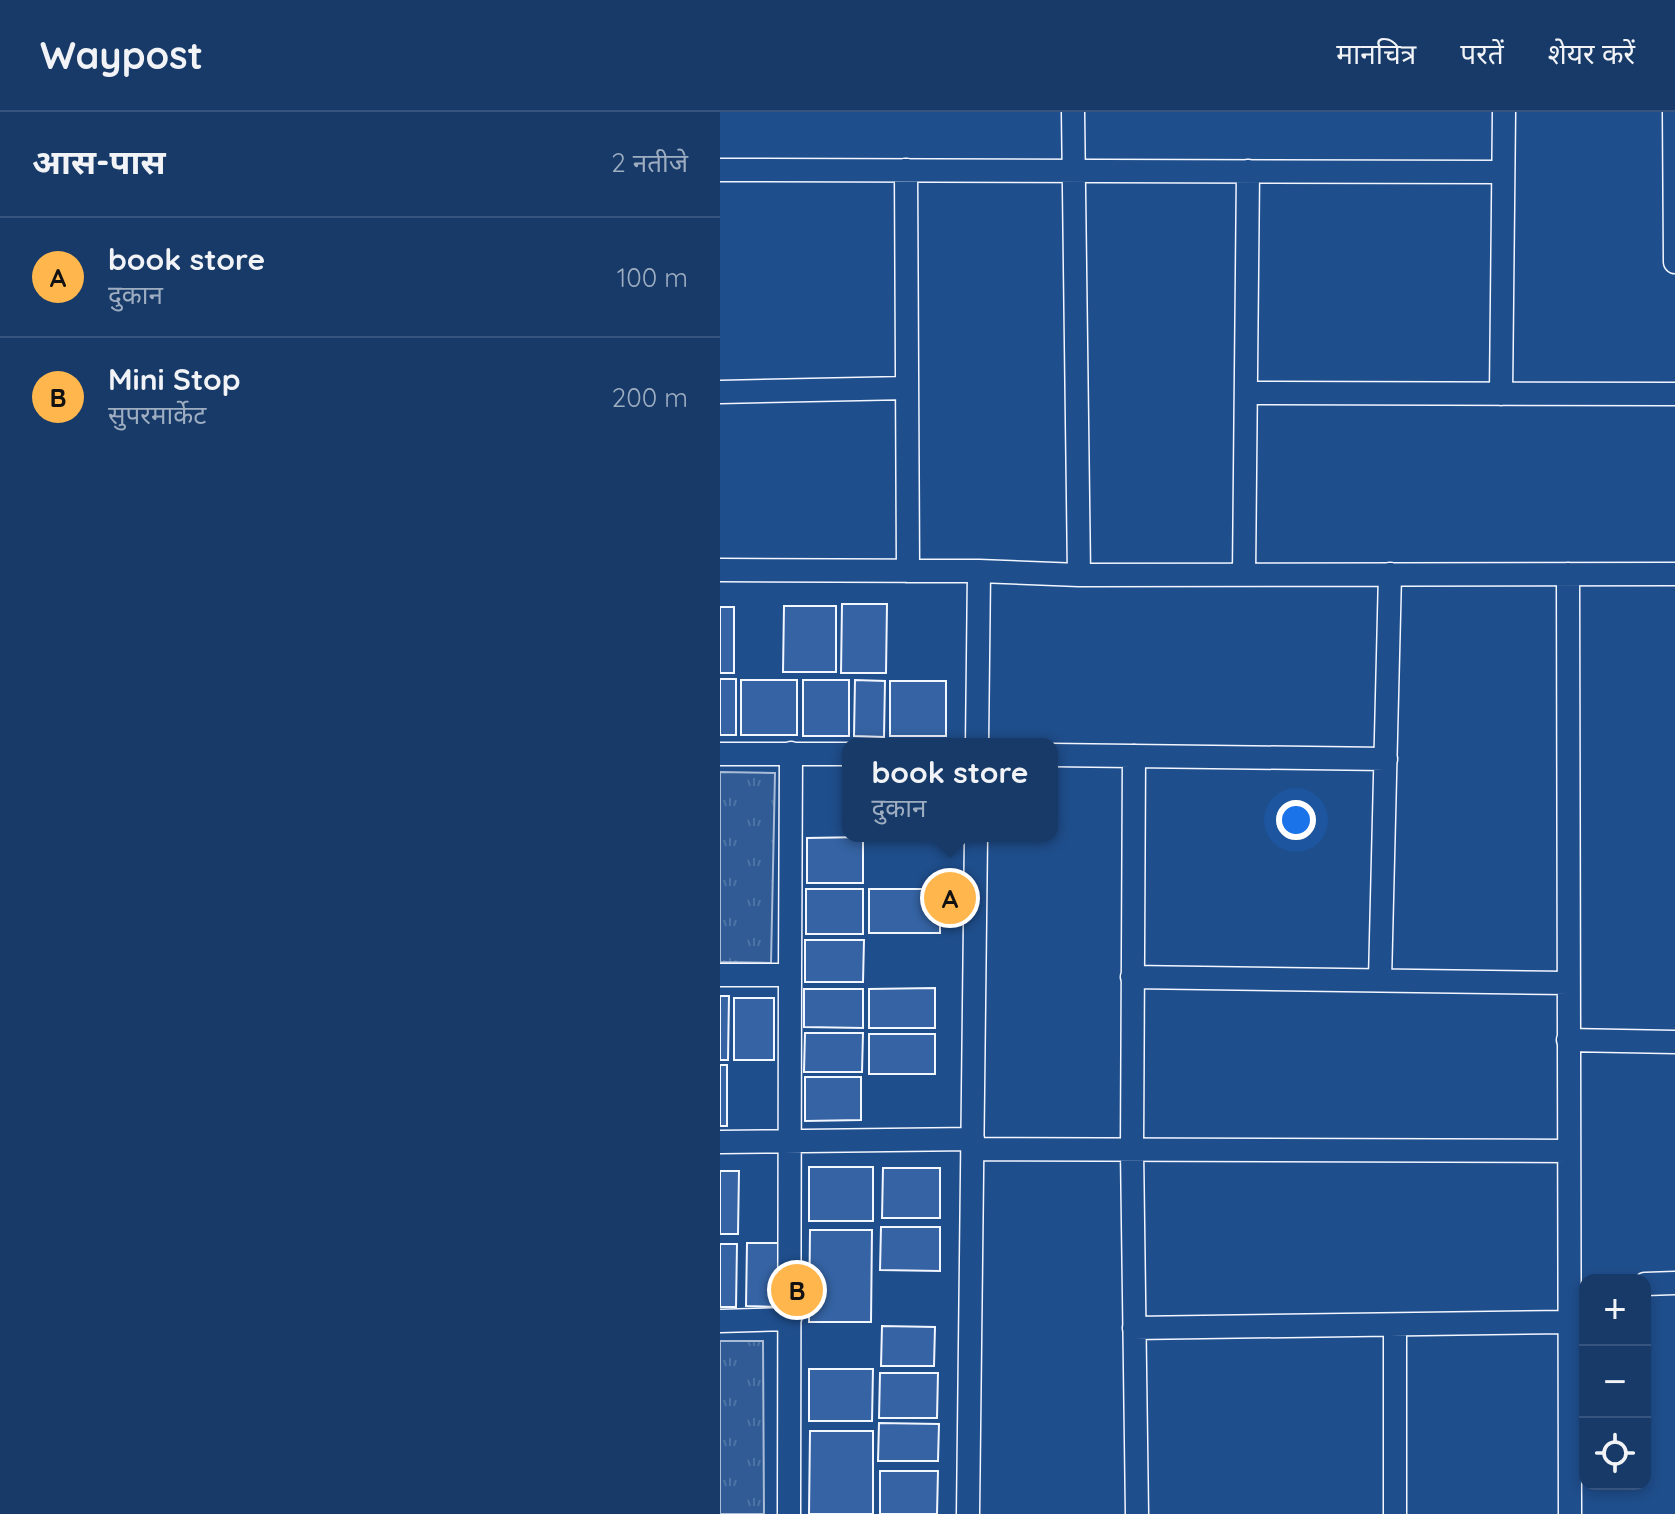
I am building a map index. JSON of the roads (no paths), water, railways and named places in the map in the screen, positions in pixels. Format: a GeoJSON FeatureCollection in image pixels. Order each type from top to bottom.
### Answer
{"type":"FeatureCollection","features":[{"type":"Feature","properties":{"kind":"street"},"geometry":{"type":"LineString","coordinates":[[1073,112],[1079,575]]}},
{"type":"Feature","properties":{"kind":"street"},"geometry":{"type":"LineString","coordinates":[[1501,394],[1504,112]]}},
{"type":"Feature","properties":{"kind":"street"},"geometry":{"type":"LineString","coordinates":[[1674,112],[1675,262]]}},
{"type":"Feature","properties":{"kind":"street"},"geometry":{"type":"LineString","coordinates":[[720,170],[1503,172]]}},
{"type":"Feature","properties":{"kind":"street"},"geometry":{"type":"LineString","coordinates":[[906,170],[908,571]]}},
{"type":"Feature","properties":{"kind":"street"},"geometry":{"type":"LineString","coordinates":[[1244,575],[1248,171]]}},
{"type":"Feature","properties":{"kind":"street"},"geometry":{"type":"LineString","coordinates":[[720,392],[907,388]]}},
{"type":"Feature","properties":{"kind":"street"},"geometry":{"type":"LineString","coordinates":[[1246,393],[1675,394]]}},
{"type":"Feature","properties":{"kind":"street"},"geometry":{"type":"LineString","coordinates":[[720,570],[979,571],[1079,575],[1675,574]]}},
{"type":"Feature","properties":{"kind":"street"},"geometry":{"type":"LineString","coordinates":[[977,738],[979,571]]}},
{"type":"Feature","properties":{"kind":"street"},"geometry":{"type":"LineString","coordinates":[[1380,980],[1390,574]]}},
{"type":"Feature","properties":{"kind":"street"},"geometry":{"type":"LineString","coordinates":[[1568,574],[1569,1151],[1577,1285],[1569,1322],[1570,1514]]}},
{"type":"Feature","properties":{"kind":"street"},"geometry":{"type":"LineString","coordinates":[[789,1514],[791,753]]}},
{"type":"Feature","properties":{"kind":"street"},"geometry":{"type":"LineString","coordinates":[[720,754],[842,754]]}},
{"type":"Feature","properties":{"kind":"street"},"geometry":{"type":"LineString","coordinates":[[1058,755],[1386,759]]}},
{"type":"Feature","properties":{"kind":"street"},"geometry":{"type":"LineString","coordinates":[[1134,756],[1132,1150],[1137,1514]]}},
{"type":"Feature","properties":{"kind":"street"},"geometry":{"type":"LineString","coordinates":[[968,1514],[976,842]]}},
{"type":"Feature","properties":{"kind":"street"},"geometry":{"type":"LineString","coordinates":[[720,975],[790,975]]}},
{"type":"Feature","properties":{"kind":"street"},"geometry":{"type":"LineString","coordinates":[[1132,977],[1568,983]]}},
{"type":"Feature","properties":{"kind":"street"},"geometry":{"type":"LineString","coordinates":[[1568,1040],[1675,1042]]}},
{"type":"Feature","properties":{"kind":"street"},"geometry":{"type":"LineString","coordinates":[[720,1142],[972,1144],[1132,1150],[1569,1151]]}},
{"type":"Feature","properties":{"kind":"street"},"geometry":{"type":"LineString","coordinates":[[1651,1284],[1675,1283]]}},
{"type":"Feature","properties":{"kind":"street"},"geometry":{"type":"LineString","coordinates":[[720,1321],[790,1319]]}},
{"type":"Feature","properties":{"kind":"street"},"geometry":{"type":"LineString","coordinates":[[1134,1328],[1569,1322]]}},
{"type":"Feature","properties":{"kind":"street"},"geometry":{"type":"LineString","coordinates":[[1395,1325],[1395,1514]]}},
{"type":"Feature","properties":{"kind":"place","name":"book store"},"geometry":{"type":"Point","coordinates":[950,898]}},
{"type":"Feature","properties":{"kind":"place","name":"Mini Stop"},"geometry":{"type":"Point","coordinates":[797,1290]}}]}
